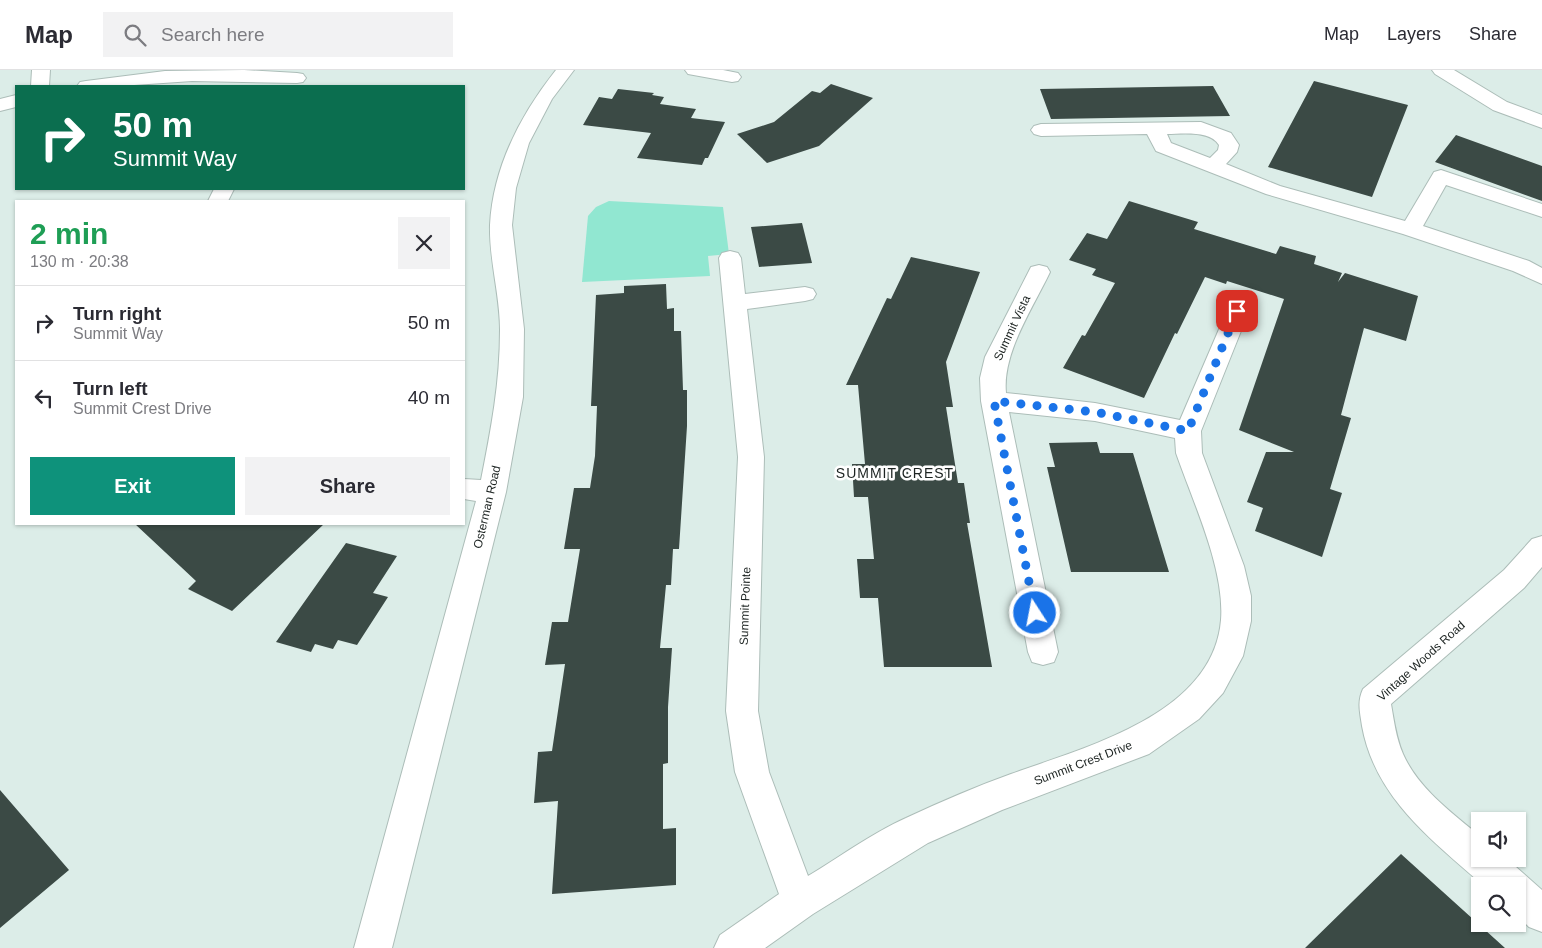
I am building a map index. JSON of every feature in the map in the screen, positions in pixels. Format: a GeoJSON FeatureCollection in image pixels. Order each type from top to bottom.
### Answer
{"type":"FeatureCollection","features":[{"type":"Feature","properties":{"kind":"street"},"geometry":{"type":"LineString","coordinates":[[40,85],[41,70]]}},
{"type":"Feature","properties":{"kind":"street","name":"Osterman Road"},"geometry":{"type":"LineString","coordinates":[[373,948],[492,492],[510,397],[512,330],[501,225],[506,188],[519,143],[543,98],[565,70]]}},
{"type":"Feature","properties":{"kind":"street"},"geometry":{"type":"LineString","coordinates":[[694,70],[732,78]]}},
{"type":"Feature","properties":{"kind":"street"},"geometry":{"type":"LineString","coordinates":[[1441,70],[1500,106],[1542,122]]}},
{"type":"Feature","properties":{"kind":"street"},"geometry":{"type":"LineString","coordinates":[[1472,70],[1508,90],[1542,104]]}},
{"type":"Feature","properties":{"kind":"street"},"geometry":{"type":"LineString","coordinates":[[93,85],[202,74],[297,78]]}},
{"type":"Feature","properties":{"kind":"street"},"geometry":{"type":"LineString","coordinates":[[0,105],[15,101]]}},
{"type":"Feature","properties":{"kind":"street"},"geometry":{"type":"LineString","coordinates":[[1154,128],[1163,147],[1212,167],[1272,190],[1411,229],[1521,266],[1542,277]]}},
{"type":"Feature","properties":{"kind":"street"},"geometry":{"type":"LineString","coordinates":[[1041,130],[1201,128],[1224,137],[1229,145],[1227,152],[1212,167]]}},
{"type":"Feature","properties":{"kind":"street"},"geometry":{"type":"LineString","coordinates":[[1411,229],[1441,176],[1542,212]]}},
{"type":"Feature","properties":{"kind":"street","name":"Summit Pointe"},"geometry":{"type":"LineString","coordinates":[[730,258],[751,457],[742,712],[752,772],[800,901]]}},
{"type":"Feature","properties":{"kind":"street","name":"Summit Vista"},"geometry":{"type":"LineString","coordinates":[[1038,272],[997,357],[992,378],[994,401],[1043,652]]}},
{"type":"Feature","properties":{"kind":"street"},"geometry":{"type":"LineString","coordinates":[[734,302],[805,294]]}},
{"type":"Feature","properties":{"kind":"street","name":"Summit Crest Drive"},"geometry":{"type":"LineString","coordinates":[[733,948],[800,901],[916,831],[993,797],[1137,743],[1188,709],[1212,683],[1228,656],[1236,621],[1236,596],[1230,566],[1189,453],[1188,431],[1237,311]]}},
{"type":"Feature","properties":{"kind":"street"},"geometry":{"type":"LineString","coordinates":[[994,401],[1095,412],[1188,431]]}},
{"type":"Feature","properties":{"kind":"street"},"geometry":{"type":"LineString","coordinates":[[465,490],[492,492]]}},
{"type":"Feature","properties":{"kind":"street","name":"Vintage Woods Road"},"geometry":{"type":"LineString","coordinates":[[1471,851],[1425,809],[1400,780],[1384,750],[1374,699],[1514,579],[1542,547]]}},
{"type":"Feature","properties":{"kind":"street","name":"Vintage Woods Road"},"geometry":{"type":"LineString","coordinates":[[1489,867],[1501,877]]}},
{"type":"Feature","properties":{"kind":"street"},"geometry":{"type":"LineString","coordinates":[[1526,899],[1542,914]]}},
{"type":"Feature","properties":{"kind":"green space"},"geometry":{"type":"Polygon","coordinates":[[[609,201],[723,207],[729,254],[708,256],[710,276],[582,282],[588,216],[596,207],[609,201]]]}},
{"type":"Feature","properties":{"kind":"building"},"geometry":{"type":"Polygon","coordinates":[[[1314,81],[1408,105],[1372,197],[1268,167],[1314,81]]]}},
{"type":"Feature","properties":{"kind":"building"},"geometry":{"type":"Polygon","coordinates":[[[831,84],[873,98],[819,146],[767,163],[737,134],[774,122],[812,91],[820,93],[831,84]]]}},
{"type":"Feature","properties":{"kind":"building"},"geometry":{"type":"Polygon","coordinates":[[[1213,86],[1230,116],[1051,119],[1040,89],[1213,86]]]}},
{"type":"Feature","properties":{"kind":"building"},"geometry":{"type":"Polygon","coordinates":[[[618,89],[654,93],[652,95],[664,97],[660,104],[696,109],[691,118],[725,122],[708,158],[705,158],[702,165],[637,158],[651,133],[583,125],[599,97],[612,99],[618,89]]]}},
{"type":"Feature","properties":{"kind":"building"},"geometry":{"type":"Polygon","coordinates":[[[1456,135],[1542,166],[1542,201],[1435,162],[1456,135]]]}},
{"type":"Feature","properties":{"kind":"building"},"geometry":{"type":"Polygon","coordinates":[[[1129,201],[1198,222],[1194,229],[1276,254],[1280,246],[1316,256],[1314,264],[1342,273],[1338,282],[1345,273],[1418,296],[1406,341],[1364,328],[1341,415],[1351,418],[1330,489],[1342,493],[1322,557],[1255,531],[1263,508],[1247,502],[1266,452],[1294,452],[1239,430],[1284,299],[1227,281],[1226,284],[1205,277],[1177,334],[1175,333],[1144,398],[1063,368],[1082,335],[1085,336],[1115,283],[1092,275],[1096,269],[1069,260],[1087,233],[1107,239],[1129,201]]]}},
{"type":"Feature","properties":{"kind":"building"},"geometry":{"type":"Polygon","coordinates":[[[802,223],[812,263],[759,267],[751,227],[802,223]]]}},
{"type":"Feature","properties":{"kind":"building"},"geometry":{"type":"Polygon","coordinates":[[[911,257],[980,272],[946,362],[953,407],[946,407],[958,483],[964,483],[970,523],[967,523],[992,667],[884,667],[878,598],[860,598],[857,559],[874,559],[868,497],[854,497],[852,464],[865,464],[858,385],[846,385],[887,298],[891,299],[911,257]]]}},
{"type":"Feature","properties":{"kind":"building"},"geometry":{"type":"Polygon","coordinates":[[[666,284],[667,309],[674,308],[674,331],[681,331],[683,390],[687,390],[687,426],[679,549],[673,549],[671,585],[666,585],[660,648],[672,648],[668,707],[668,763],[663,764],[663,829],[676,828],[676,885],[552,894],[558,801],[534,803],[538,752],[552,751],[565,664],[545,665],[552,622],[568,622],[580,549],[564,549],[574,488],[590,488],[595,456],[597,406],[591,406],[596,295],[624,293],[624,286],[666,284]]]}},
{"type":"Feature","properties":{"kind":"building"},"geometry":{"type":"Polygon","coordinates":[[[1097,442],[1100,453],[1133,453],[1169,572],[1071,572],[1047,467],[1055,467],[1049,443],[1097,442]]]}},
{"type":"Feature","properties":{"kind":"building"},"geometry":{"type":"Polygon","coordinates":[[[136,525],[323,525],[232,611],[188,589],[196,581],[136,525]]]}},
{"type":"Feature","properties":{"kind":"building"},"geometry":{"type":"Polygon","coordinates":[[[346,543],[397,556],[373,593],[388,597],[357,645],[338,640],[333,649],[315,644],[311,652],[276,642],[346,543]]]}},
{"type":"Feature","properties":{"kind":"building"},"geometry":{"type":"Polygon","coordinates":[[[0,790],[69,870],[0,928],[0,790]]]}},
{"type":"Feature","properties":{"kind":"building"},"geometry":{"type":"Polygon","coordinates":[[[1401,854],[1471,917],[1471,932],[1487,932],[1505,948],[1305,948],[1401,854]]]}},
{"type":"Feature","properties":{"kind":"district","name":"SUMMIT CREST"},"geometry":{"type":"Point","coordinates":[895,473]}},
{"type":"Feature","properties":{"kind":"route"},"geometry":{"type":"LineString","coordinates":[[1035,613],[994,401],[1128,417],[1188,431],[1237,311]]}}]}
